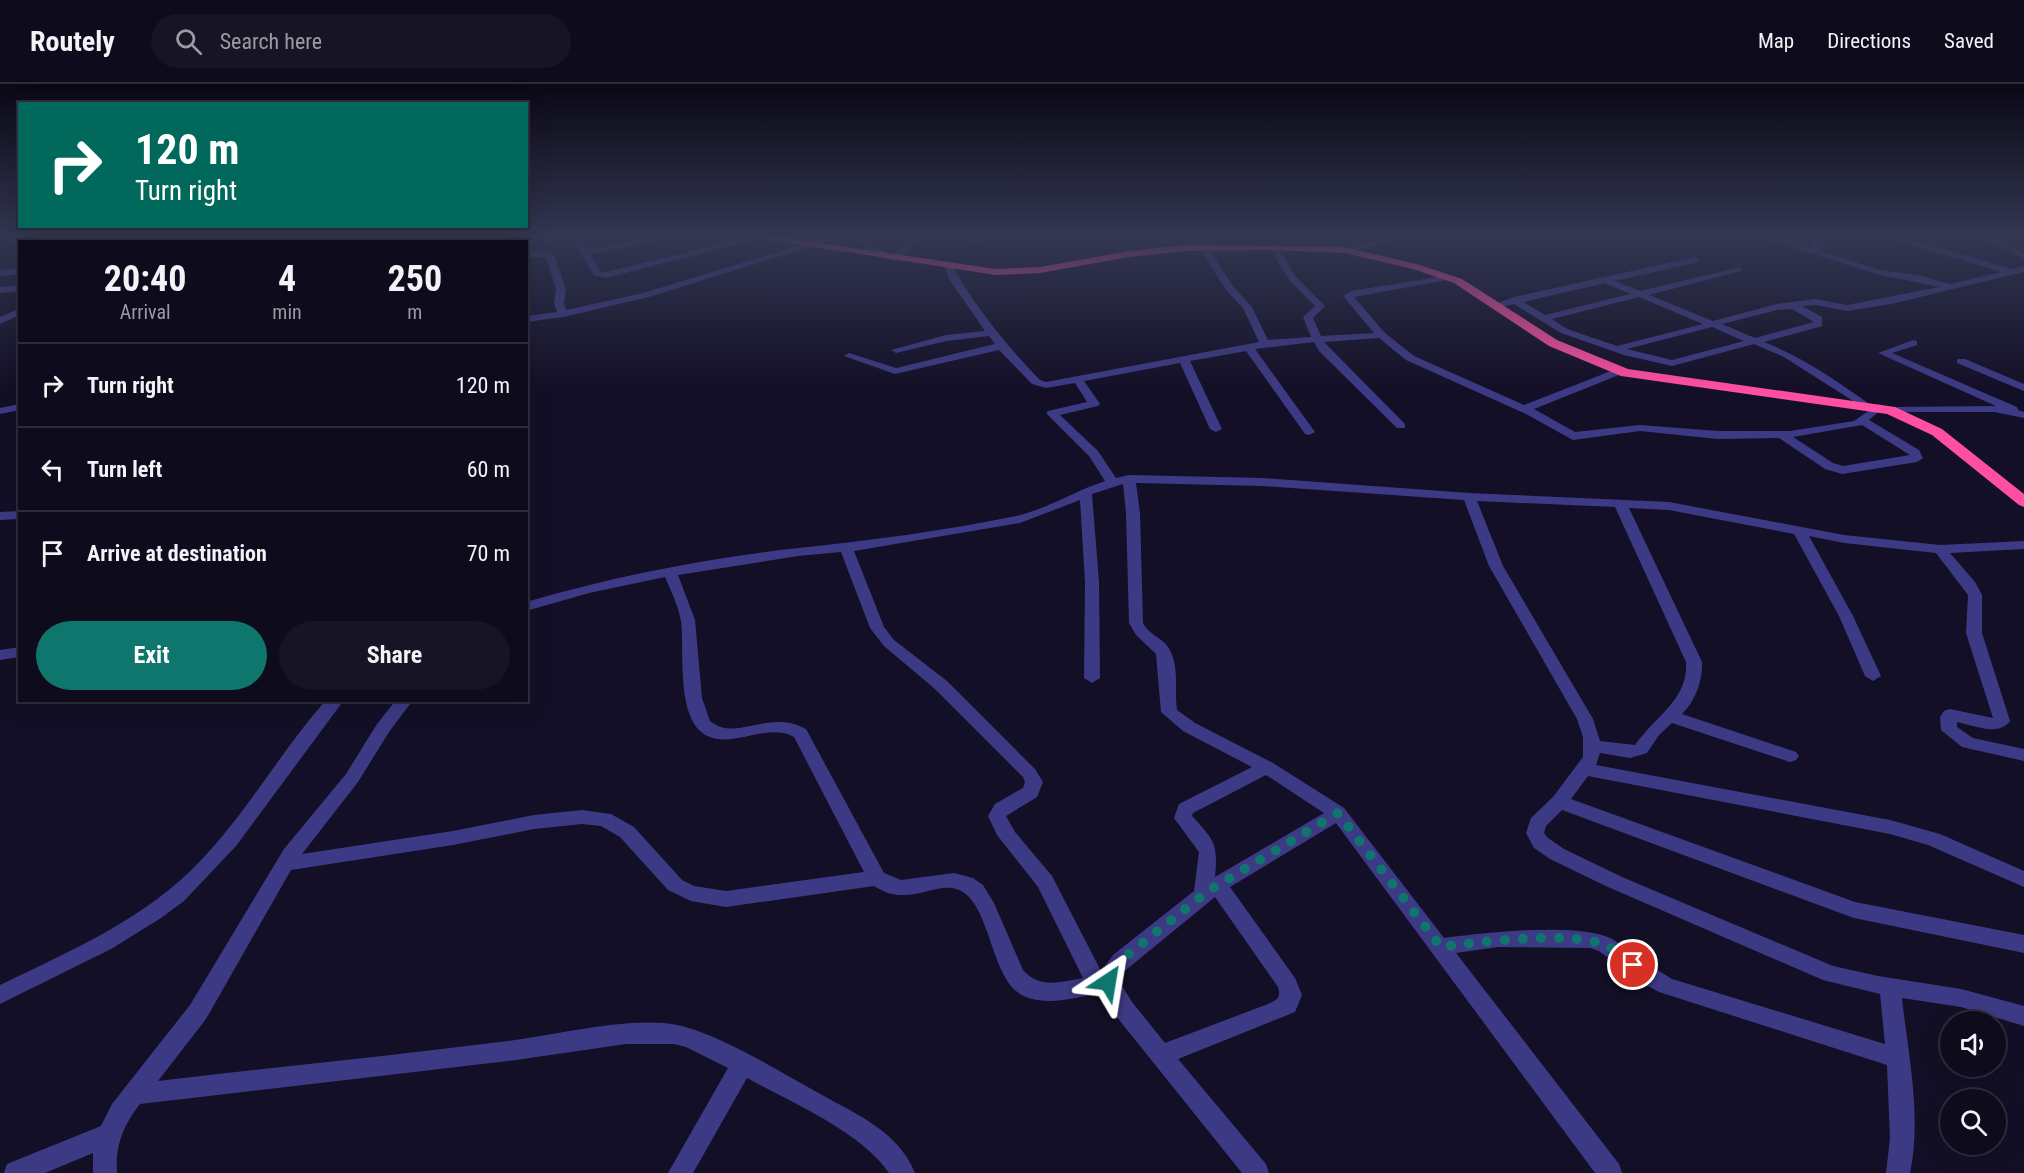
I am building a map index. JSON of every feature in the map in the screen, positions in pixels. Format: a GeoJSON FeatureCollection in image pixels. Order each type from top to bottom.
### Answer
{"type":"FeatureCollection","features":[{"type":"Feature","properties":{"kind":"highway"},"geometry":{"type":"LineString","coordinates":[[1471,287],[1553,343],[1620,371],[1667,380],[1890,410],[1937,432],[2024,502]]}},
{"type":"Feature","properties":{"kind":"street"},"geometry":{"type":"LineString","coordinates":[[560,287],[560,303],[563,314]]}},
{"type":"Feature","properties":{"kind":"street"},"geometry":{"type":"LineString","coordinates":[[528,319],[563,314],[673,287]]}},
{"type":"Feature","properties":{"kind":"street"},"geometry":{"type":"LineString","coordinates":[[959,287],[1001,346],[1041,384],[1265,344],[1317,338],[1382,335]]}},
{"type":"Feature","properties":{"kind":"street"},"geometry":{"type":"LineString","coordinates":[[1228,287],[1247,307],[1265,344]]}},
{"type":"Feature","properties":{"kind":"street"},"geometry":{"type":"LineString","coordinates":[[1301,287],[1320,306],[1308,317],[1317,338],[1329,355],[1401,426]]}},
{"type":"Feature","properties":{"kind":"street"},"geometry":{"type":"LineString","coordinates":[[1390,287],[1348,294],[1382,335],[1420,364],[1525,409],[1574,436],[1640,428],[1665,428],[1718,435],[1781,434],[1845,427],[1862,420],[1878,407]]}},
{"type":"Feature","properties":{"kind":"street"},"geometry":{"type":"LineString","coordinates":[[1497,305],[1574,287]]}},
{"type":"Feature","properties":{"kind":"street"},"geometry":{"type":"LineString","coordinates":[[1622,287],[1803,363],[1864,405]]}},
{"type":"Feature","properties":{"kind":"street"},"geometry":{"type":"LineString","coordinates":[[1542,320],[1664,287]]}},
{"type":"Feature","properties":{"kind":"street"},"geometry":{"type":"LineString","coordinates":[[1617,350],[1711,323],[1778,307],[1816,302],[1847,308],[1951,287]]}},
{"type":"Feature","properties":{"kind":"street"},"geometry":{"type":"LineString","coordinates":[[0,291],[18,288]]}},
{"type":"Feature","properties":{"kind":"street"},"geometry":{"type":"LineString","coordinates":[[1514,300],[1542,320],[1617,350],[1672,363],[1756,342],[1821,321],[1794,306]]}},
{"type":"Feature","properties":{"kind":"street"},"geometry":{"type":"LineString","coordinates":[[0,321],[18,312]]}},
{"type":"Feature","properties":{"kind":"street"},"geometry":{"type":"LineString","coordinates":[[896,350],[946,338],[991,333]]}},
{"type":"Feature","properties":{"kind":"street"},"geometry":{"type":"LineString","coordinates":[[1913,343],[1883,352],[2015,408],[2024,415]]}},
{"type":"Feature","properties":{"kind":"street"},"geometry":{"type":"LineString","coordinates":[[849,356],[895,371],[1001,346]]}},
{"type":"Feature","properties":{"kind":"street"},"geometry":{"type":"LineString","coordinates":[[1250,347],[1309,432]]}},
{"type":"Feature","properties":{"kind":"street"},"geometry":{"type":"LineString","coordinates":[[1184,360],[1216,429]]}},
{"type":"Feature","properties":{"kind":"street"},"geometry":{"type":"LineString","coordinates":[[1961,361],[2024,388]]}},
{"type":"Feature","properties":{"kind":"street"},"geometry":{"type":"LineString","coordinates":[[1525,409],[1620,371]]}},
{"type":"Feature","properties":{"kind":"street"},"geometry":{"type":"LineString","coordinates":[[1077,378],[1094,404],[1052,413],[1094,454],[1112,482]]}},
{"type":"Feature","properties":{"kind":"street"},"geometry":{"type":"LineString","coordinates":[[0,411],[18,407]]}},
{"type":"Feature","properties":{"kind":"street"},"geometry":{"type":"LineString","coordinates":[[1890,410],[2015,408]]}},
{"type":"Feature","properties":{"kind":"street"},"geometry":{"type":"LineString","coordinates":[[1781,434],[1829,466],[1842,470],[1917,458],[1915,453],[1862,420]]}},
{"type":"Feature","properties":{"kind":"street"},"geometry":{"type":"LineString","coordinates":[[1129,479],[1133,513],[1136,623],[1141,634],[1153,641],[1165,655],[1169,712],[1189,727],[1267,767],[1338,813],[1610,1173]]}},
{"type":"Feature","properties":{"kind":"street"},"geometry":{"type":"LineString","coordinates":[[528,606],[586,589],[670,572],[798,552],[846,548],[1020,519],[1043,513],[1112,482],[1129,479],[1262,482],[1469,497],[1669,506],[1844,539],[1940,549],[2024,545]]}},
{"type":"Feature","properties":{"kind":"street"},"geometry":{"type":"LineString","coordinates":[[1086,494],[1092,582],[1092,678]]}},
{"type":"Feature","properties":{"kind":"street"},"geometry":{"type":"LineString","coordinates":[[1469,497],[1496,566],[1586,719],[1592,746],[1592,759],[1585,769],[1559,802],[1537,823],[1535,833],[1541,843],[1557,854],[1830,974],[1890,987],[1961,998],[2024,1016]]}},
{"type":"Feature","properties":{"kind":"street"},"geometry":{"type":"LineString","coordinates":[[1592,746],[1618,752],[1637,751],[1683,705],[1695,674],[1694,663],[1683,635],[1643,556],[1620,503]]}},
{"type":"Feature","properties":{"kind":"street"},"geometry":{"type":"LineString","coordinates":[[0,516],[18,515]]}},
{"type":"Feature","properties":{"kind":"street"},"geometry":{"type":"LineString","coordinates":[[1799,531],[1846,616],[1873,676]]}},
{"type":"Feature","properties":{"kind":"street"},"geometry":{"type":"LineString","coordinates":[[846,548],[877,628],[889,643],[941,685],[1029,773],[1034,782],[1031,792],[1001,809],[997,816],[1000,825],[1035,867],[1103,983],[1257,1173]]}},
{"type":"Feature","properties":{"kind":"street"},"geometry":{"type":"LineString","coordinates":[[1940,549],[1970,585],[1975,596],[1974,633],[2002,721],[1995,724],[1950,715],[1948,717],[1949,730],[1968,742],[2024,755]]}},
{"type":"Feature","properties":{"kind":"street"},"geometry":{"type":"LineString","coordinates":[[670,572],[687,616],[691,643],[694,706],[702,724],[711,732],[725,735],[782,725],[792,726],[800,733],[877,878],[891,888],[902,889],[954,881],[966,884],[976,891],[1015,976],[1022,984],[1034,991],[1103,983],[1120,961],[1211,891],[1338,813]]}},
{"type":"Feature","properties":{"kind":"street"},"geometry":{"type":"LineString","coordinates":[[0,655],[18,652]]}},
{"type":"Feature","properties":{"kind":"street"},"geometry":{"type":"LineString","coordinates":[[0,995],[138,923],[177,896],[200,874],[279,777],[318,720],[334,702]]}},
{"type":"Feature","properties":{"kind":"street"},"geometry":{"type":"LineString","coordinates":[[105,1173],[104,1155],[109,1134],[120,1112],[198,1012],[285,864],[352,778],[404,702]]}},
{"type":"Feature","properties":{"kind":"street"},"geometry":{"type":"LineString","coordinates":[[1670,716],[1790,756]]}},
{"type":"Feature","properties":{"kind":"street"},"geometry":{"type":"LineString","coordinates":[[1161,1055],[1276,1011],[1287,1005],[1291,995],[1288,984],[1211,891],[1208,852],[1201,838],[1183,818],[1185,808],[1267,767]]}},
{"type":"Feature","properties":{"kind":"street"},"geometry":{"type":"LineString","coordinates":[[1585,769],[1890,827],[1933,839],[2024,879]]}},
{"type":"Feature","properties":{"kind":"street"},"geometry":{"type":"LineString","coordinates":[[1559,802],[1854,910],[2024,944]]}},
{"type":"Feature","properties":{"kind":"street"},"geometry":{"type":"LineString","coordinates":[[285,864],[453,838],[534,822],[582,817],[605,819],[627,832],[675,885],[691,893],[726,899],[877,878]]}},
{"type":"Feature","properties":{"kind":"street"},"geometry":{"type":"LineString","coordinates":[[1441,947],[1498,939],[1590,940],[1606,945],[1644,974],[1666,986],[1896,1058]]}},
{"type":"Feature","properties":{"kind":"street"},"geometry":{"type":"LineString","coordinates":[[1890,987],[1901,1113],[1902,1165],[1898,1173]]}},
{"type":"Feature","properties":{"kind":"street"},"geometry":{"type":"LineString","coordinates":[[135,1094],[516,1050],[626,1034],[674,1034],[690,1038],[743,1064],[863,1130],[887,1150],[903,1173]]}},
{"type":"Feature","properties":{"kind":"street"},"geometry":{"type":"LineString","coordinates":[[680,1173],[743,1064]]}},
{"type":"Feature","properties":{"kind":"street"},"geometry":{"type":"LineString","coordinates":[[16,1173],[109,1134]]}},
{"type":"Feature","properties":{"kind":"route"},"geometry":{"type":"LineString","coordinates":[[1108,982],[1112,970],[1120,961],[1208,891],[1290,844],[1338,813],[1441,947],[1498,939],[1581,939],[1606,945],[1633,965]]}}]}
